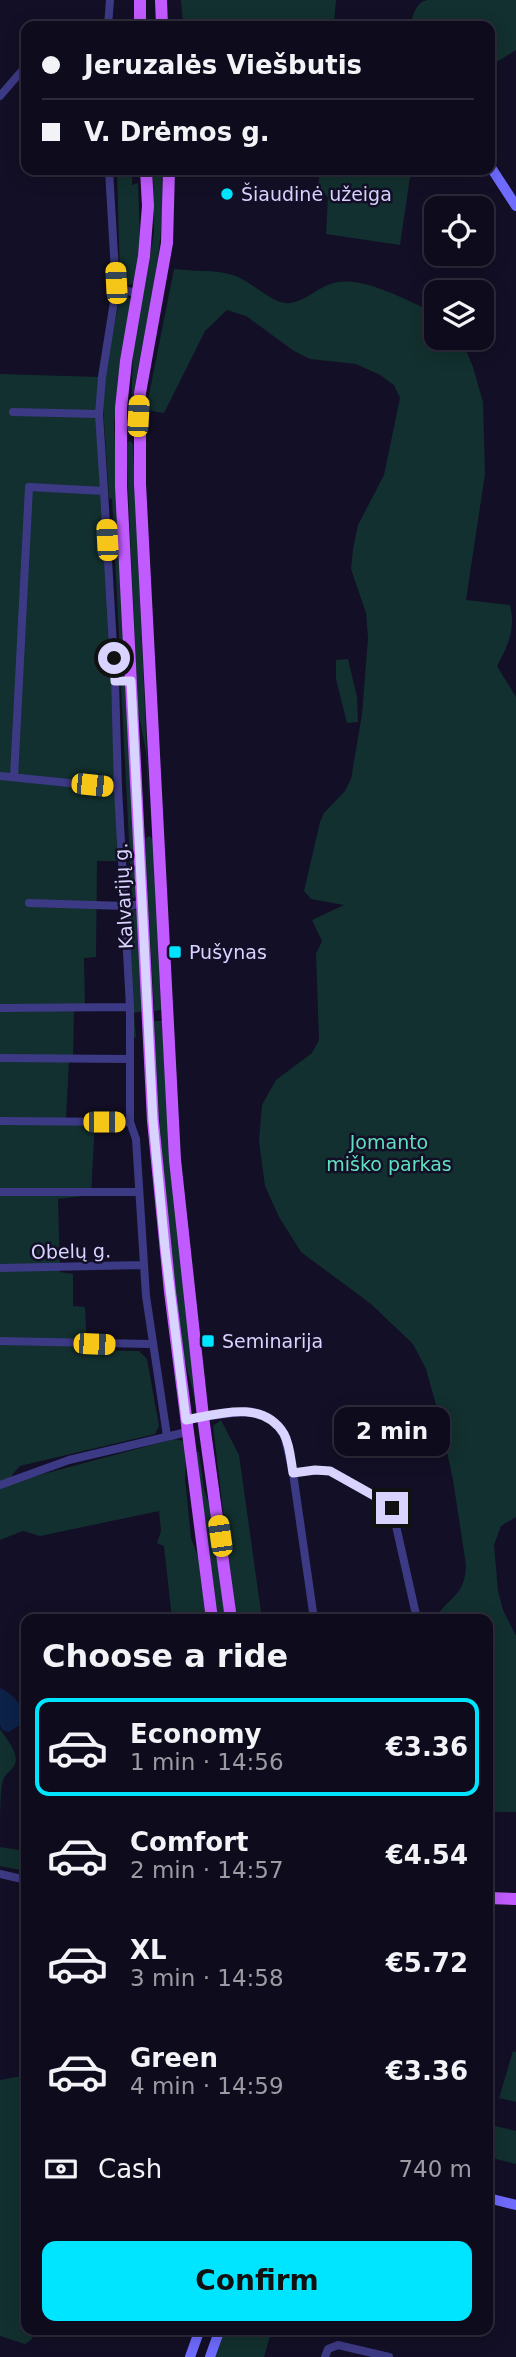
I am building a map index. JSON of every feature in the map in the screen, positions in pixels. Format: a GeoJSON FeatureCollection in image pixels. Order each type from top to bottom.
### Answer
{"type":"FeatureCollection","features":[{"type":"Feature","properties":{"kind":"main road"},"geometry":{"type":"LineString","coordinates":[[140,0],[140,21]]}},
{"type":"Feature","properties":{"kind":"main road"},"geometry":{"type":"LineString","coordinates":[[161,0],[162,21]]}},
{"type":"Feature","properties":{"kind":"main road","name":"Kalvarijų g."},"geometry":{"type":"LineString","coordinates":[[146,175],[147,223],[126,361],[120,429],[131,681],[155,1145],[165,1248],[211,1614]]}},
{"type":"Feature","properties":{"kind":"main road","name":"Kalvarijų g."},"geometry":{"type":"LineString","coordinates":[[169,175],[167,243],[144,366],[138,429],[175,1160],[203,1417],[230,1614]]}},
{"type":"Feature","properties":{"kind":"main road"},"geometry":{"type":"LineString","coordinates":[[120,429],[138,429]]}},
{"type":"Feature","properties":{"kind":"main road"},"geometry":{"type":"LineString","coordinates":[[139,833],[158,832]]}},
{"type":"Feature","properties":{"kind":"main road"},"geometry":{"type":"LineString","coordinates":[[187,1426],[203,1417]]}},
{"type":"Feature","properties":{"kind":"main road"},"geometry":{"type":"LineString","coordinates":[[493,1898],[516,1899]]}},
{"type":"Feature","properties":{"kind":"street"},"geometry":{"type":"LineString","coordinates":[[108,21],[110,0]]}},
{"type":"Feature","properties":{"kind":"street"},"geometry":{"type":"LineString","coordinates":[[0,96],[21,72]]}},
{"type":"Feature","properties":{"kind":"street"},"geometry":{"type":"LineString","coordinates":[[495,174],[516,206]]}},
{"type":"Feature","properties":{"kind":"street"},"geometry":{"type":"LineString","coordinates":[[109,175],[116,289],[99,414],[130,1007],[130,1122],[136,1139],[143,1265],[151,1344],[167,1436]]}},
{"type":"Feature","properties":{"kind":"street"},"geometry":{"type":"LineString","coordinates":[[116,289],[138,293]]}},
{"type":"Feature","properties":{"kind":"street"},"geometry":{"type":"LineString","coordinates":[[13,412],[99,414]]}},
{"type":"Feature","properties":{"kind":"street"},"geometry":{"type":"LineString","coordinates":[[14,777],[29,487],[104,491]]}},
{"type":"Feature","properties":{"kind":"street"},"geometry":{"type":"LineString","coordinates":[[115,681],[131,681]]}},
{"type":"Feature","properties":{"kind":"street"},"geometry":{"type":"LineString","coordinates":[[0,777],[118,788]]}},
{"type":"Feature","properties":{"kind":"street"},"geometry":{"type":"LineString","coordinates":[[29,903],[125,906],[143,904]]}},
{"type":"Feature","properties":{"kind":"street"},"geometry":{"type":"LineString","coordinates":[[0,1008],[130,1007]]}},
{"type":"Feature","properties":{"kind":"street"},"geometry":{"type":"LineString","coordinates":[[0,1058],[129,1059]]}},
{"type":"Feature","properties":{"kind":"street"},"geometry":{"type":"LineString","coordinates":[[0,1121],[130,1122]]}},
{"type":"Feature","properties":{"kind":"street"},"geometry":{"type":"LineString","coordinates":[[0,1192],[138,1192]]}},
{"type":"Feature","properties":{"kind":"street","name":"Obelų g."},"geometry":{"type":"LineString","coordinates":[[0,1268],[143,1265]]}},
{"type":"Feature","properties":{"kind":"street"},"geometry":{"type":"LineString","coordinates":[[0,1341],[151,1344]]}},
{"type":"Feature","properties":{"kind":"street"},"geometry":{"type":"LineString","coordinates":[[203,1417],[241,1412],[260,1414],[272,1420],[284,1434],[293,1473],[313,1614]]}},
{"type":"Feature","properties":{"kind":"street"},"geometry":{"type":"LineString","coordinates":[[0,1485],[69,1460],[167,1436],[187,1426]]}},
{"type":"Feature","properties":{"kind":"street"},"geometry":{"type":"LineString","coordinates":[[293,1473],[330,1471],[392,1508],[416,1614]]}},
{"type":"Feature","properties":{"kind":"street"},"geometry":{"type":"LineString","coordinates":[[0,1874],[21,1879]]}},
{"type":"Feature","properties":{"kind":"street"},"geometry":{"type":"LineString","coordinates":[[493,2199],[516,2205]]}},
{"type":"Feature","properties":{"kind":"street"},"geometry":{"type":"LineString","coordinates":[[190,2357],[198,2335]]}},
{"type":"Feature","properties":{"kind":"street"},"geometry":{"type":"LineString","coordinates":[[209,2357],[218,2335]]}},
{"type":"Feature","properties":{"kind":"street"},"geometry":{"type":"LineString","coordinates":[[325,2357],[331,2347],[338,2345],[389,2357]]}},
{"type":"Feature","properties":{"kind":"green space"},"geometry":{"type":"Polygon","coordinates":[[[181,0],[336,0],[334,21],[183,21],[181,0]]]}},
{"type":"Feature","properties":{"kind":"green space"},"geometry":{"type":"Polygon","coordinates":[[[516,0],[516,50],[495,63],[495,21],[411,21],[417,7],[423,2],[516,0]]]}},
{"type":"Feature","properties":{"kind":"green space"},"geometry":{"type":"Polygon","coordinates":[[[117,175],[132,175],[132,185],[138,183],[140,240],[135,283],[126,286],[120,279],[117,175]]]}},
{"type":"Feature","properties":{"kind":"green space"},"geometry":{"type":"Polygon","coordinates":[[[153,175],[162,175],[157,267],[131,414],[133,351],[154,233],[153,175]]]}},
{"type":"Feature","properties":{"kind":"green space"},"geometry":{"type":"Polygon","coordinates":[[[319,175],[410,177],[400,245],[326,234],[328,197],[318,188],[319,175]]]}},
{"type":"Feature","properties":{"kind":"green space","name":"Jomanto miško parkas"},"geometry":{"type":"Polygon","coordinates":[[[174,269],[233,275],[273,299],[285,303],[297,301],[328,285],[346,282],[372,286],[400,297],[424,308],[424,350],[466,350],[483,402],[485,474],[466,600],[510,605],[510,637],[497,666],[516,697],[516,1517],[501,1526],[494,1545],[498,1591],[503,1610],[516,1636],[516,1812],[493,1812],[493,1614],[439,1614],[459,1591],[466,1565],[453,1480],[426,1369],[413,1344],[371,1304],[301,1252],[279,1217],[265,1186],[259,1141],[262,1105],[276,1080],[312,1053],[319,1040],[316,954],[322,941],[312,920],[344,905],[311,899],[304,891],[320,822],[324,813],[345,791],[351,779],[362,714],[368,638],[366,613],[351,569],[353,549],[358,525],[384,475],[400,398],[394,385],[380,375],[356,364],[310,359],[294,351],[246,316],[227,310],[205,331],[164,413],[146,410],[174,269]]]}},
{"type":"Feature","properties":{"kind":"green space"},"geometry":{"type":"Polygon","coordinates":[[[125,294],[131,299],[118,377],[114,425],[126,671],[121,674],[112,499],[109,498],[103,406],[105,369],[120,297],[125,294]]]}},
{"type":"Feature","properties":{"kind":"green space"},"geometry":{"type":"Polygon","coordinates":[[[0,374],[99,377],[113,738],[121,861],[97,861],[96,957],[84,958],[85,1010],[74,1011],[73,1061],[69,1061],[66,1118],[95,1120],[91,1195],[58,1199],[60,1272],[73,1274],[73,1306],[85,1307],[87,1350],[139,1351],[147,1359],[159,1426],[155,1434],[20,1466],[12,1475],[17,1481],[174,1439],[184,1441],[191,1538],[200,1562],[206,1614],[171,1614],[164,1546],[157,1543],[161,1531],[159,1511],[40,1536],[23,1531],[0,1540],[0,374]]]}},
{"type":"Feature","properties":{"kind":"green space"},"geometry":{"type":"Polygon","coordinates":[[[130,441],[133,444],[150,822],[146,752],[138,710],[126,443],[130,441]]]}},
{"type":"Feature","properties":{"kind":"green space"},"geometry":{"type":"Polygon","coordinates":[[[348,659],[357,697],[358,722],[347,723],[336,679],[336,660],[348,659]]]}},
{"type":"Feature","properties":{"kind":"green space"},"geometry":{"type":"Polygon","coordinates":[[[121,685],[125,686],[137,896],[132,899],[121,685]]]}},
{"type":"Feature","properties":{"kind":"green space"},"geometry":{"type":"Polygon","coordinates":[[[149,836],[153,839],[161,1010],[154,1011],[145,839],[149,836]]]}},
{"type":"Feature","properties":{"kind":"green space"},"geometry":{"type":"Polygon","coordinates":[[[131,909],[138,911],[143,1011],[134,1013],[136,1038],[133,1036],[128,912],[131,909]]]}},
{"type":"Feature","properties":{"kind":"green space"},"geometry":{"type":"Polygon","coordinates":[[[154,1021],[162,1021],[170,1165],[198,1403],[195,1403],[184,1358],[172,1269],[154,1021]]]}},
{"type":"Feature","properties":{"kind":"green space"},"geometry":{"type":"Polygon","coordinates":[[[221,1420],[239,1455],[261,1614],[235,1614],[213,1426],[221,1420]]]}},
{"type":"Feature","properties":{"kind":"green space"},"geometry":{"type":"Polygon","coordinates":[[[196,1452],[199,1452],[204,1490],[211,1509],[225,1614],[217,1614],[196,1452]]]}},
{"type":"Feature","properties":{"kind":"green space"},"geometry":{"type":"Polygon","coordinates":[[[0,1729],[12,1747],[16,1761],[3,1780],[0,1815],[0,1729]]]}},
{"type":"Feature","properties":{"kind":"green space"},"geometry":{"type":"Polygon","coordinates":[[[0,1847],[21,1850],[21,1870],[0,1866],[0,1847]]]}},
{"type":"Feature","properties":{"kind":"green space"},"geometry":{"type":"Polygon","coordinates":[[[513,2051],[516,2052],[516,2102],[499,2098],[513,2051]]]}},
{"type":"Feature","properties":{"kind":"green space"},"geometry":{"type":"Polygon","coordinates":[[[21,2077],[21,2335],[34,2335],[25,2344],[0,2336],[0,2080],[21,2077]]]}},
{"type":"Feature","properties":{"kind":"green space"},"geometry":{"type":"Polygon","coordinates":[[[493,2125],[516,2131],[516,2164],[493,2158],[493,2125]]]}},
{"type":"Feature","properties":{"kind":"green space"},"geometry":{"type":"Polygon","coordinates":[[[223,2335],[270,2335],[264,2357],[215,2357],[223,2335]]]}},
{"type":"Feature","properties":{"kind":"water"},"geometry":{"type":"Polygon","coordinates":[[[0,1688],[10,1694],[20,1707],[21,1724],[9,1732],[2,1730],[0,1688]]]}},
{"type":"Feature","properties":{"kind":"place","name":"Šiaudinė užeiga"},"geometry":{"type":"Point","coordinates":[227,194]}},
{"type":"Feature","properties":{"kind":"place","name":"Pušynas"},"geometry":{"type":"Point","coordinates":[175,952]}},
{"type":"Feature","properties":{"kind":"place","name":"Seminarija"},"geometry":{"type":"Point","coordinates":[208,1341]}},
{"type":"Feature","properties":{"kind":"route"},"geometry":{"type":"LineString","coordinates":[[114,658],[115,681],[131,681],[153,1121],[186,1420],[232,1412],[260,1414],[272,1420],[284,1434],[293,1473],[323,1469],[330,1471],[392,1508]]}}]}
